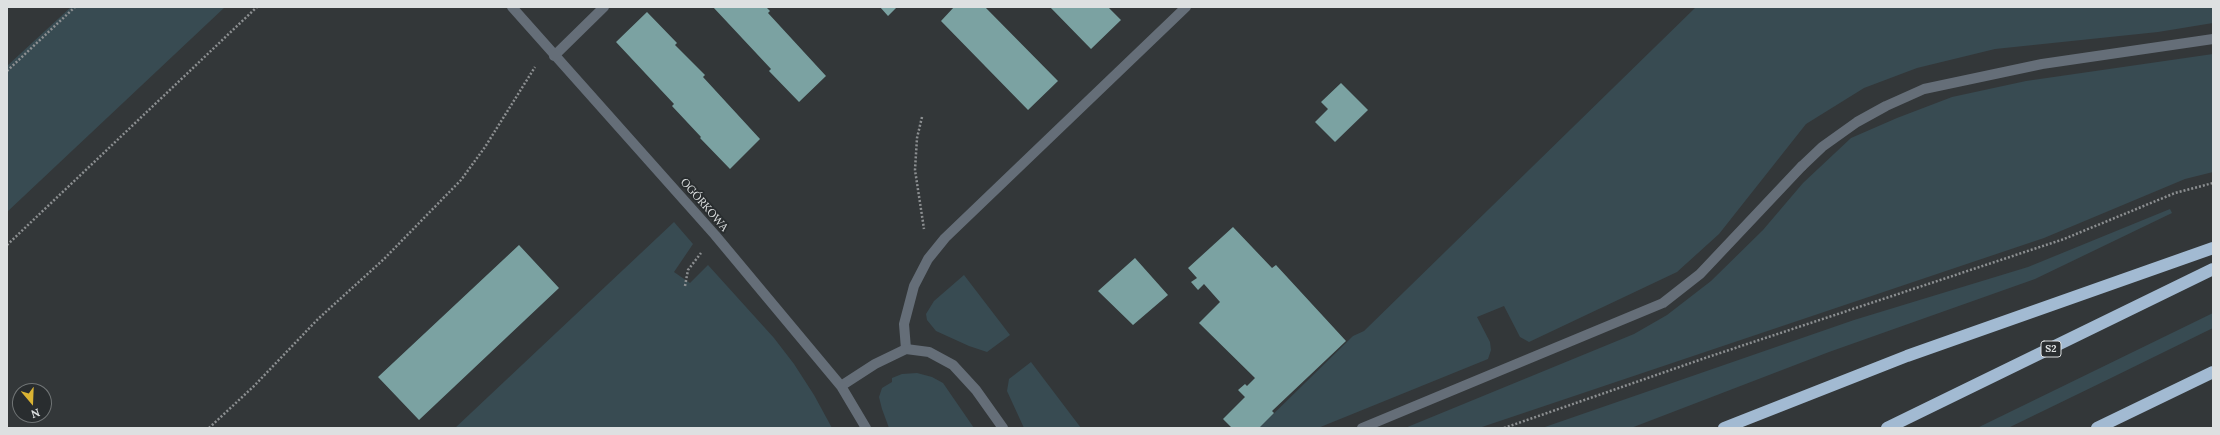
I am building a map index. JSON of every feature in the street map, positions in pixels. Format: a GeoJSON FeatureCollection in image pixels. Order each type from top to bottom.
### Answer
{"type":"FeatureCollection","features":[{"type":"Feature","properties":{"kind":"highway"},"geometry":{"type":"LineString","coordinates":[[1724,428],[1907,356],[2213,248]]}},
{"type":"Feature","properties":{"kind":"highway","name":"S2"},"geometry":{"type":"LineString","coordinates":[[1887,428],[2213,269]]}},
{"type":"Feature","properties":{"kind":"highway"},"geometry":{"type":"LineString","coordinates":[[2096,428],[2213,372]]}},
{"type":"Feature","properties":{"kind":"highway"},"geometry":{"type":"LineString","coordinates":[[2109,428],[2134,410]]}},
{"type":"Feature","properties":{"kind":"street","name":"OGÓRKOWA"},"geometry":{"type":"LineString","coordinates":[[512,7],[550,52],[715,235],[841,386],[866,428]]}},
{"type":"Feature","properties":{"kind":"street"},"geometry":{"type":"LineString","coordinates":[[550,52],[604,7]]}},
{"type":"Feature","properties":{"kind":"street"},"geometry":{"type":"LineString","coordinates":[[906,349],[904,324],[914,286],[928,259],[945,238],[1186,7]]}},
{"type":"Feature","properties":{"kind":"street"},"geometry":{"type":"LineString","coordinates":[[1362,428],[1663,303],[1700,274],[1802,166],[1822,147],[1857,122],[1886,106],[1924,90],[2042,64],[2213,39]]}},
{"type":"Feature","properties":{"kind":"street"},"geometry":{"type":"LineString","coordinates":[[841,386],[875,364],[906,349],[929,352],[953,365],[976,390],[1003,428]]}},
{"type":"Feature","properties":{"kind":"path"},"geometry":{"type":"LineString","coordinates":[[7,71],[75,7]]}},
{"type":"Feature","properties":{"kind":"path"},"geometry":{"type":"LineString","coordinates":[[7,245],[256,7]]}},
{"type":"Feature","properties":{"kind":"path"},"geometry":{"type":"LineString","coordinates":[[209,428],[254,386],[318,319],[384,259],[461,180],[550,52]]}},
{"type":"Feature","properties":{"kind":"path"},"geometry":{"type":"LineString","coordinates":[[922,117],[917,138],[915,170],[928,259]]}},
{"type":"Feature","properties":{"kind":"path"},"geometry":{"type":"LineString","coordinates":[[1504,428],[1715,354],[2064,240],[2175,192],[2213,183]]}},
{"type":"Feature","properties":{"kind":"path"},"geometry":{"type":"LineString","coordinates":[[685,286],[688,270],[715,235]]}},
{"type":"Feature","properties":{"kind":"shaded area"},"geometry":{"type":"Polygon","coordinates":[[[71,7],[225,7],[7,212],[7,66],[71,7]]]}},
{"type":"Feature","properties":{"kind":"shaded area"},"geometry":{"type":"Polygon","coordinates":[[[1696,7],[2213,7],[2213,23],[2158,32],[1995,49],[1917,68],[1864,88],[1806,124],[1719,234],[1677,272],[1529,342],[1520,337],[1504,306],[1477,317],[1490,342],[1491,350],[1488,359],[1318,428],[1259,428],[1353,336],[1364,331],[1696,7]]]}},
{"type":"Feature","properties":{"kind":"shaded area"},"geometry":{"type":"Polygon","coordinates":[[[2213,54],[2213,172],[2185,179],[2044,238],[1479,428],[1405,428],[1634,334],[1667,315],[1711,281],[1763,230],[1803,183],[1851,138],[1897,118],[1952,97],[2026,81],[2213,54]]]}},
{"type":"Feature","properties":{"kind":"shaded area"},"geometry":{"type":"Polygon","coordinates":[[[2170,209],[2172,213],[2035,279],[1829,352],[1631,428],[1542,428],[1854,320],[2028,267],[2170,209]]]}},
{"type":"Feature","properties":{"kind":"shaded area"},"geometry":{"type":"Polygon","coordinates":[[[674,222],[693,244],[674,272],[690,283],[708,265],[774,338],[794,364],[814,395],[832,428],[455,428],[674,222]]]}},
{"type":"Feature","properties":{"kind":"shaded area"},"geometry":{"type":"Polygon","coordinates":[[[964,275],[1010,335],[987,352],[969,346],[936,331],[927,320],[926,314],[934,301],[964,275]]]}},
{"type":"Feature","properties":{"kind":"shaded area"},"geometry":{"type":"Polygon","coordinates":[[[2213,313],[2213,328],[2111,378],[2008,428],[1977,428],[2213,313]]]}},
{"type":"Feature","properties":{"kind":"shaded area"},"geometry":{"type":"Polygon","coordinates":[[[1031,362],[1081,428],[1024,428],[1007,391],[1009,379],[1031,362]]]}},
{"type":"Feature","properties":{"kind":"shaded area"},"geometry":{"type":"Polygon","coordinates":[[[917,373],[932,377],[943,383],[974,428],[889,428],[879,397],[882,388],[892,382],[892,378],[902,374],[917,373]]]}},
{"type":"Feature","properties":{"kind":"building"},"geometry":{"type":"Polygon","coordinates":[[[713,7],[766,7],[770,11],[768,13],[826,76],[799,102],[769,71],[771,69],[713,7]]]}},
{"type":"Feature","properties":{"kind":"building"},"geometry":{"type":"Polygon","coordinates":[[[880,7],[897,7],[888,16],[880,7]]]}},
{"type":"Feature","properties":{"kind":"building"},"geometry":{"type":"Polygon","coordinates":[[[954,7],[985,7],[1058,81],[1028,110],[941,21],[954,7]]]}},
{"type":"Feature","properties":{"kind":"building"},"geometry":{"type":"Polygon","coordinates":[[[1050,7],[1108,7],[1121,20],[1091,49],[1050,7]]]}},
{"type":"Feature","properties":{"kind":"building"},"geometry":{"type":"Polygon","coordinates":[[[647,12],[677,43],[675,45],[705,75],[703,77],[760,139],[730,169],[672,106],[674,104],[616,42],[647,12]]]}},
{"type":"Feature","properties":{"kind":"building"},"geometry":{"type":"Polygon","coordinates":[[[1341,83],[1368,110],[1335,142],[1315,122],[1328,109],[1321,102],[1341,83]]]}},
{"type":"Feature","properties":{"kind":"building"},"geometry":{"type":"Polygon","coordinates":[[[1233,227],[1272,268],[1276,265],[1346,341],[1272,411],[1274,413],[1259,428],[1232,428],[1223,419],[1245,397],[1238,390],[1245,384],[1247,386],[1255,378],[1199,323],[1220,302],[1204,284],[1198,290],[1191,282],[1197,278],[1188,268],[1233,227]]]}},
{"type":"Feature","properties":{"kind":"building"},"geometry":{"type":"Polygon","coordinates":[[[519,245],[559,288],[419,420],[378,377],[519,245]]]}},
{"type":"Feature","properties":{"kind":"building"},"geometry":{"type":"Polygon","coordinates":[[[1135,258],[1168,295],[1133,325],[1098,291],[1135,258]]]}}]}
